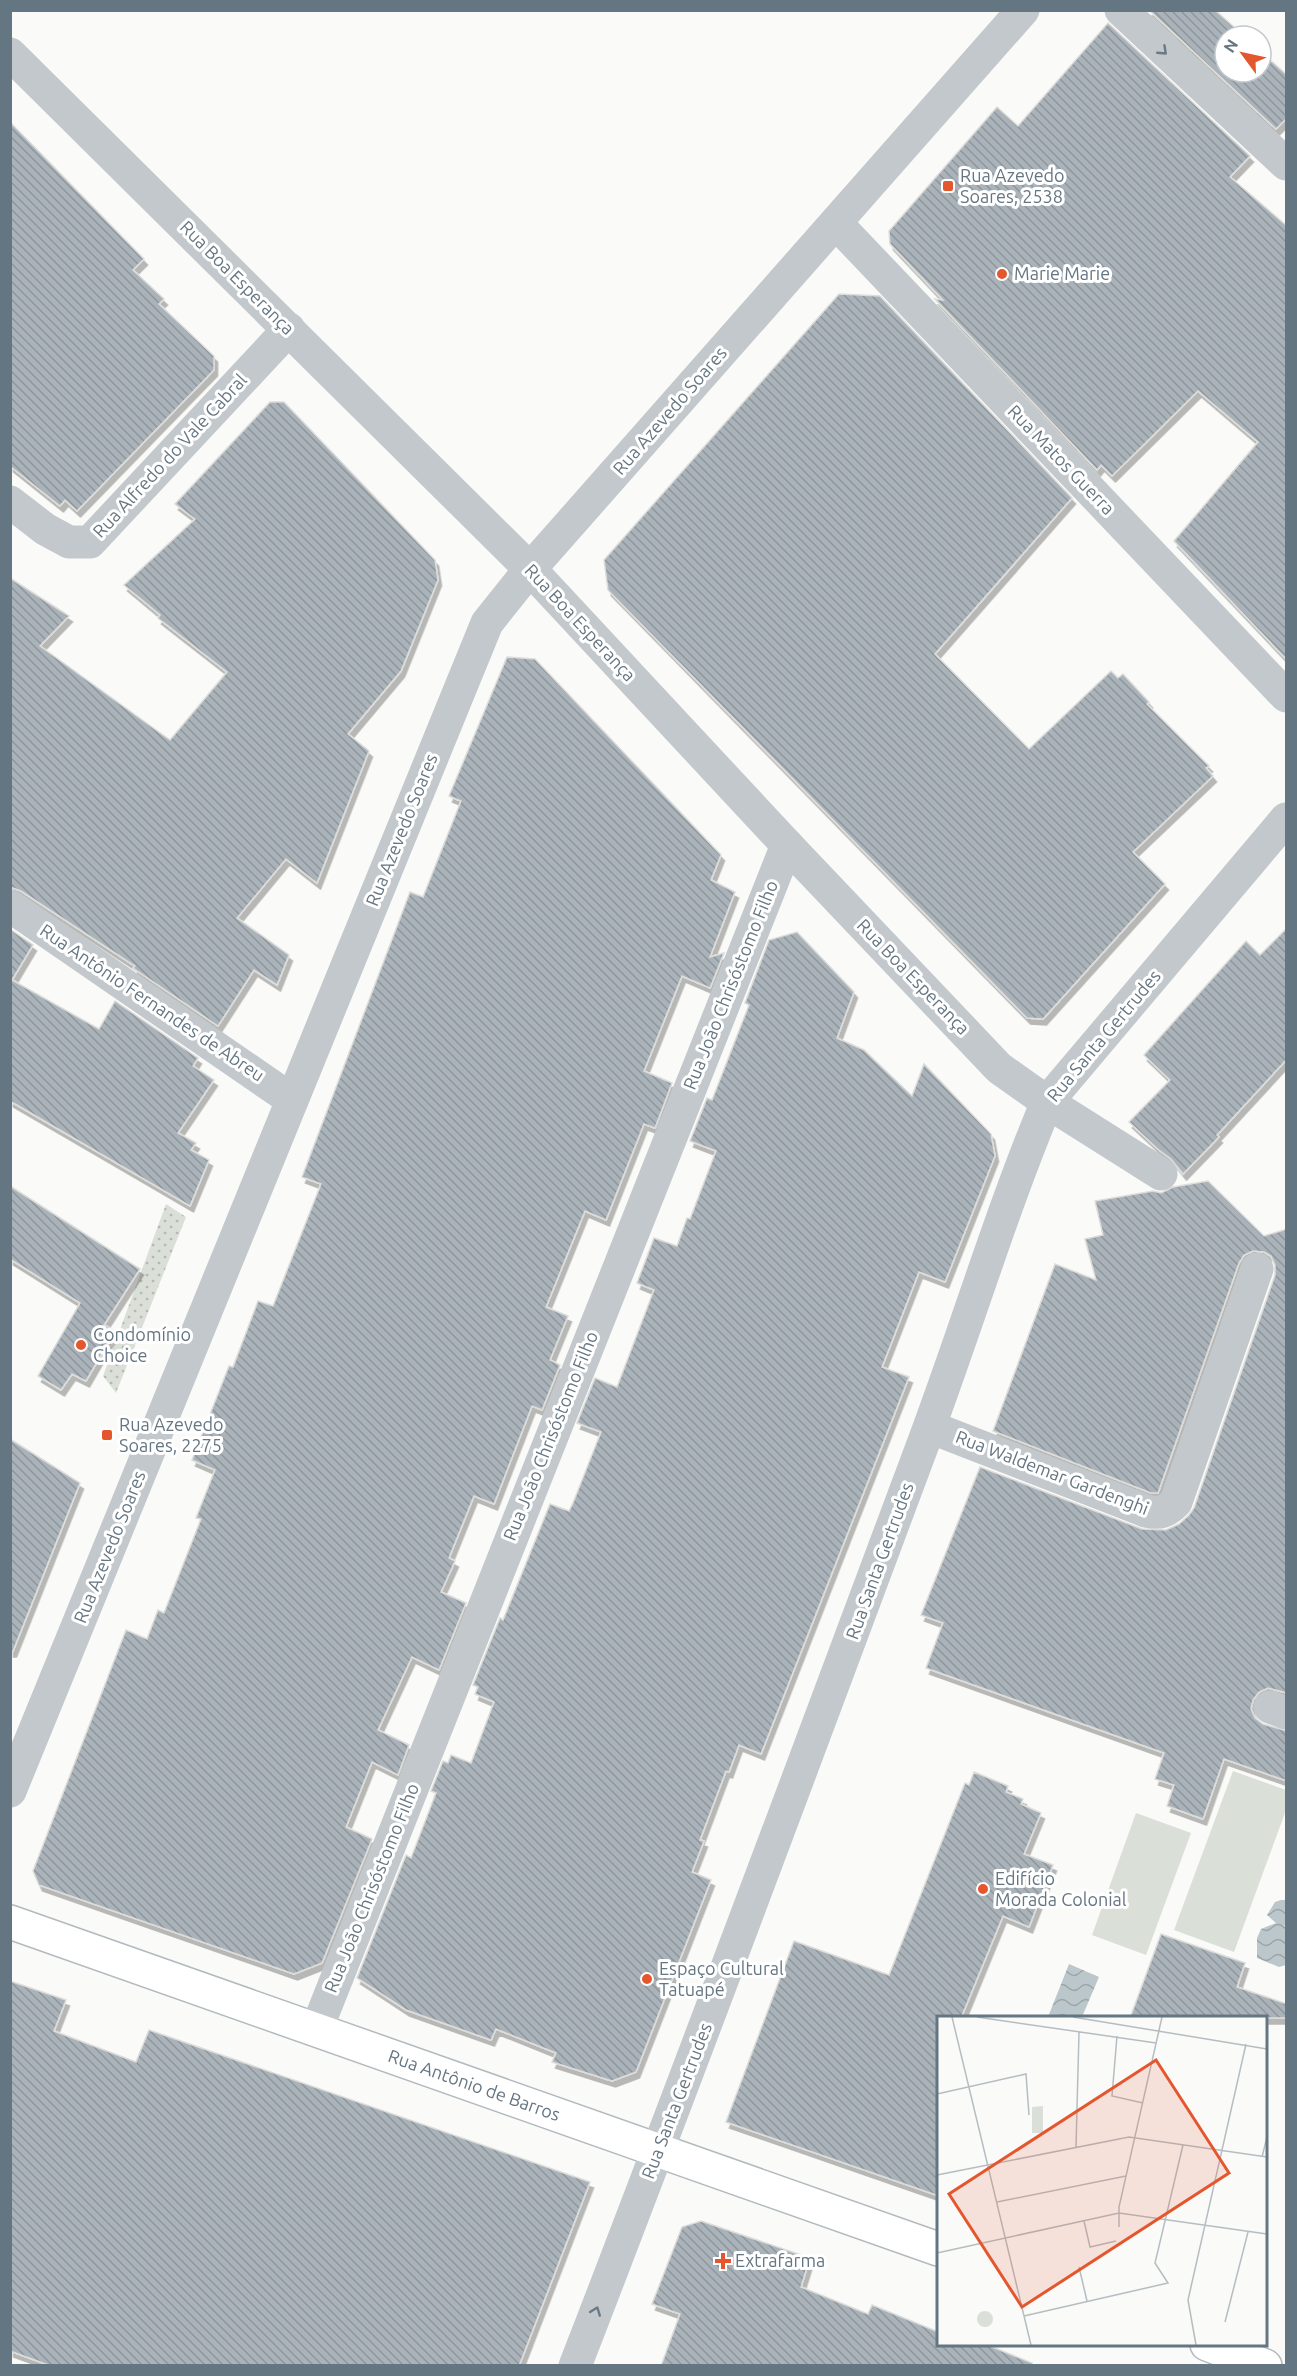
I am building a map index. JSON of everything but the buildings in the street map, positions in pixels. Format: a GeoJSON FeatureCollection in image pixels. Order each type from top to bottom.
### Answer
{"type":"FeatureCollection","features":[{"type":"Feature","properties":{"kind":"main road","name":"Rua Antônio de Barros"},"geometry":{"type":"LineString","coordinates":[[10,1922],[659,2148],[937,2248]]}},
{"type":"Feature","properties":{"kind":"main road"},"geometry":{"type":"LineString","coordinates":[[1212,2346],[1265,2366]]}},
{"type":"Feature","properties":{"kind":"street","name":"Rua Azevedo Soares"},"geometry":{"type":"LineString","coordinates":[[10,1791],[487,623],[530,569],[1023,10]]}},
{"type":"Feature","properties":{"kind":"street"},"geometry":{"type":"LineString","coordinates":[[1121,10],[1287,164]]}},
{"type":"Feature","properties":{"kind":"street","name":"Rua Boa Esperança"},"geometry":{"type":"LineString","coordinates":[[10,54],[530,569],[999,1068],[1047,1102],[1161,1174]]}},
{"type":"Feature","properties":{"kind":"street","name":"Rua Matos Guerra"},"geometry":{"type":"LineString","coordinates":[[836,223],[1287,696]]}},
{"type":"Feature","properties":{"kind":"street","name":"Rua Alfredo do Vale Cabral"},"geometry":{"type":"LineString","coordinates":[[10,502],[45,529],[69,542],[90,543],[289,329]]}},
{"type":"Feature","properties":{"kind":"street","name":"Rua Santa Gertrudes"},"geometry":{"type":"LineString","coordinates":[[575,2366],[930,1427],[1026,1152],[1047,1102],[1287,819]]}},
{"type":"Feature","properties":{"kind":"street","name":"Rua João Chrisóstomo Filho"},"geometry":{"type":"LineString","coordinates":[[317,2028],[787,845]]}},
{"type":"Feature","properties":{"kind":"street","name":"Rua Antônio Fernandes de Abreu"},"geometry":{"type":"LineString","coordinates":[[10,906],[292,1100]]}},
{"type":"Feature","properties":{"kind":"street","name":"Rua Waldemar Gardenghi"},"geometry":{"type":"LineString","coordinates":[[930,1427],[1146,1511],[1158,1514],[1166,1511],[1176,1502],[1257,1269]]}},
{"type":"Feature","properties":{"kind":"shaded area"},"geometry":{"type":"Polygon","coordinates":[[[166,1204],[186,1217],[116,1393],[103,1376],[166,1204]]]}},
{"type":"Feature","properties":{"kind":"shaded area"},"geometry":{"type":"Polygon","coordinates":[[[1233,1771],[1286,1790],[1286,1810],[1234,1952],[1174,1930],[1233,1771]]]}},
{"type":"Feature","properties":{"kind":"shaded area"},"geometry":{"type":"Polygon","coordinates":[[[1136,1813],[1191,1833],[1146,1955],[1092,1935],[1136,1813]]]}},
{"type":"Feature","properties":{"kind":"water"},"geometry":{"type":"Polygon","coordinates":[[[1286,1900],[1286,1924],[1284,1926],[1286,1927],[1286,1965],[1279,1967],[1257,1958],[1257,1938],[1261,1929],[1276,1923],[1267,1915],[1275,1902],[1286,1900]]]}},
{"type":"Feature","properties":{"kind":"water"},"geometry":{"type":"Polygon","coordinates":[[[1069,1964],[1099,1977],[1082,2016],[1048,2016],[1069,1964]]]}},
{"type":"Feature","properties":{"kind":"place","name":"Rua Azevedo Soares, 2538"},"geometry":{"type":"Point","coordinates":[948,186]}},
{"type":"Feature","properties":{"kind":"place","name":"Marie Marie"},"geometry":{"type":"Point","coordinates":[1002,274]}},
{"type":"Feature","properties":{"kind":"place","name":"Condomínio Choice"},"geometry":{"type":"Point","coordinates":[81,1345]}},
{"type":"Feature","properties":{"kind":"place","name":"Rua Azevedo Soares, 2275"},"geometry":{"type":"Point","coordinates":[107,1435]}},
{"type":"Feature","properties":{"kind":"place","name":"Edifício Morada Colonial"},"geometry":{"type":"Point","coordinates":[983,1889]}},
{"type":"Feature","properties":{"kind":"place","name":"Espaço Cultural Tatuapé"},"geometry":{"type":"Point","coordinates":[647,1979]}},
{"type":"Feature","properties":{"kind":"place","name":"Extrafarma"},"geometry":{"type":"Point","coordinates":[723,2261]}}]}
